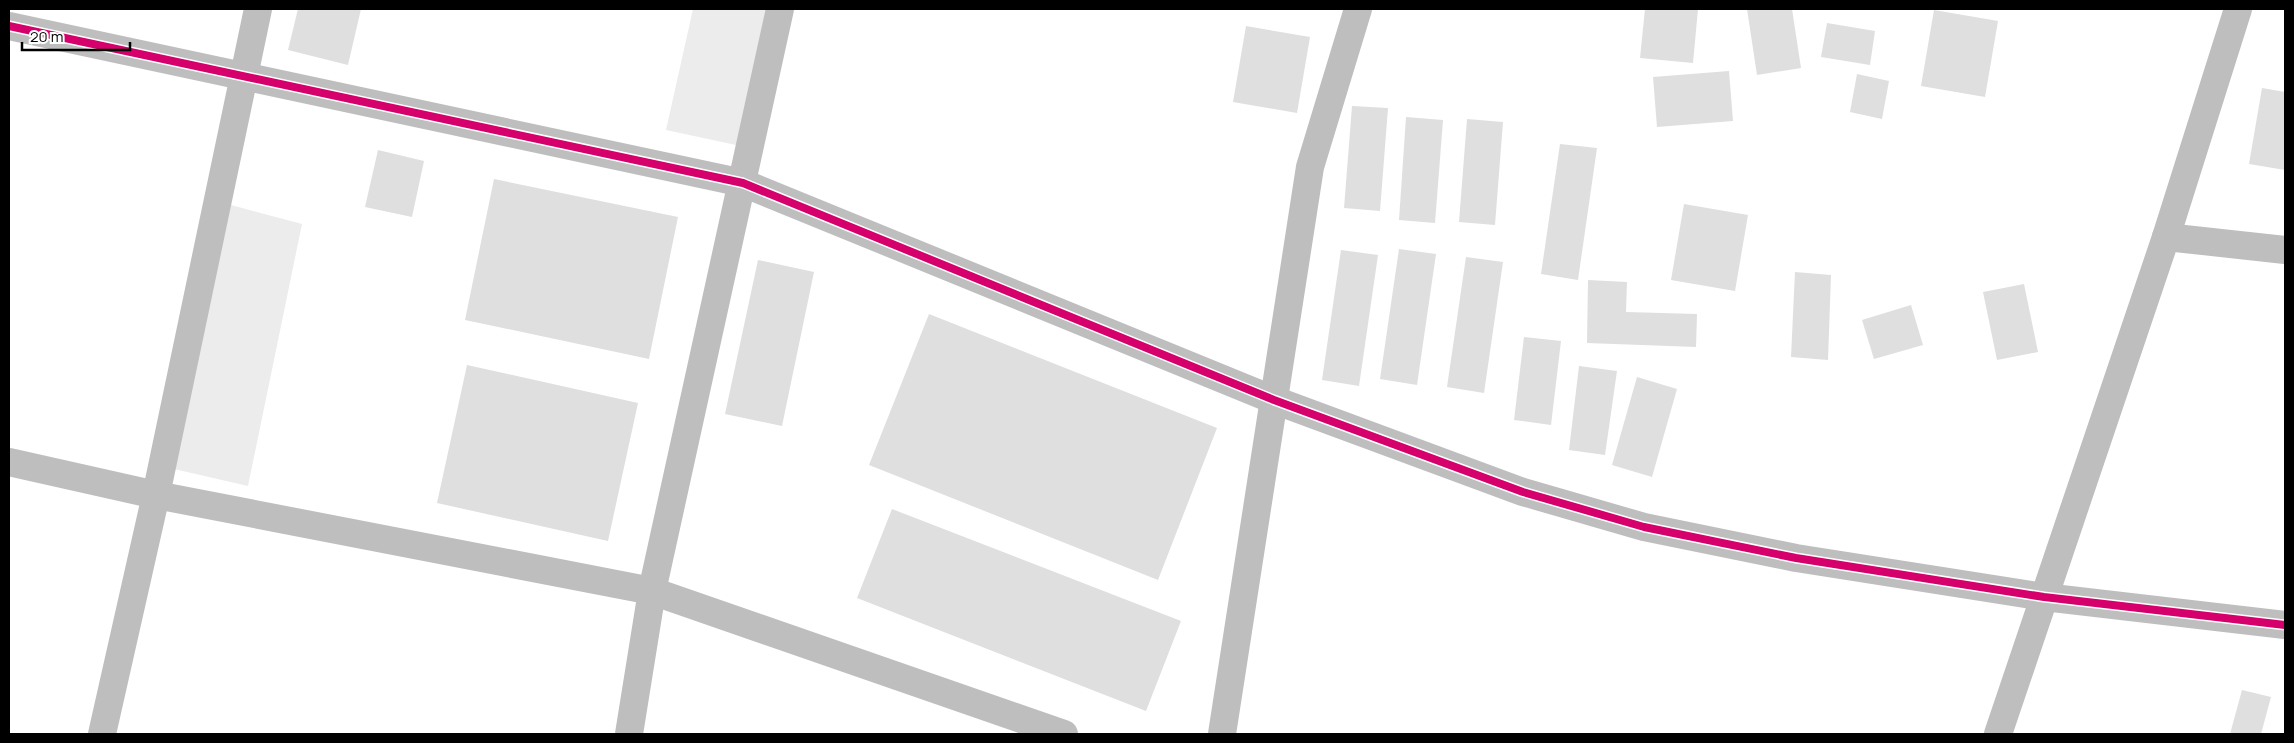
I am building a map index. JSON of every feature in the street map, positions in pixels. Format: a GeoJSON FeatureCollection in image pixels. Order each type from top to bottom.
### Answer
{"type":"FeatureCollection","features":[{"type":"Feature","properties":{"kind":"street"},"geometry":{"type":"LineString","coordinates":[[102,734],[156,495],[246,76],[258,9]]}},
{"type":"Feature","properties":{"kind":"street"},"geometry":{"type":"LineString","coordinates":[[630,734],[652,591],[780,9]]}},
{"type":"Feature","properties":{"kind":"street"},"geometry":{"type":"LineString","coordinates":[[1222,734],[1310,167],[1358,9]]}},
{"type":"Feature","properties":{"kind":"street"},"geometry":{"type":"LineString","coordinates":[[1998,734],[2166,237],[2238,9]]}},
{"type":"Feature","properties":{"kind":"street"},"geometry":{"type":"LineString","coordinates":[[9,26],[743,183],[1274,400],[1523,492],[1644,527],[1796,558],[2044,597],[2285,625]]}},
{"type":"Feature","properties":{"kind":"street"},"geometry":{"type":"LineString","coordinates":[[2166,237],[2285,250]]}},
{"type":"Feature","properties":{"kind":"street"},"geometry":{"type":"LineString","coordinates":[[9,462],[156,495],[652,591],[1064,734]]}},
{"type":"Feature","properties":{"kind":"shaded area"},"geometry":{"type":"Polygon","coordinates":[[[693,9],[778,9],[750,148],[666,130],[693,9]]]}},
{"type":"Feature","properties":{"kind":"shaded area"},"geometry":{"type":"Polygon","coordinates":[[[231,205],[302,224],[248,486],[174,469],[231,205]]]}},
{"type":"Feature","properties":{"kind":"building"},"geometry":{"type":"Polygon","coordinates":[[[298,9],[361,9],[348,65],[288,50],[298,9]]]}},
{"type":"Feature","properties":{"kind":"building"},"geometry":{"type":"Polygon","coordinates":[[[1645,9],[1698,9],[1693,63],[1640,58],[1645,9]]]}},
{"type":"Feature","properties":{"kind":"building"},"geometry":{"type":"Polygon","coordinates":[[[1747,9],[1792,9],[1801,68],[1757,75],[1747,9]]]}},
{"type":"Feature","properties":{"kind":"building"},"geometry":{"type":"Polygon","coordinates":[[[1934,10],[1998,21],[1985,97],[1921,86],[1934,10]]]}},
{"type":"Feature","properties":{"kind":"building"},"geometry":{"type":"Polygon","coordinates":[[[1827,23],[1875,31],[1870,65],[1821,57],[1827,23]]]}},
{"type":"Feature","properties":{"kind":"building"},"geometry":{"type":"Polygon","coordinates":[[[1246,26],[1310,37],[1297,113],[1233,102],[1246,26]]]}},
{"type":"Feature","properties":{"kind":"building"},"geometry":{"type":"Polygon","coordinates":[[[1729,71],[1733,121],[1657,127],[1653,77],[1729,71]]]}},
{"type":"Feature","properties":{"kind":"building"},"geometry":{"type":"Polygon","coordinates":[[[1857,74],[1889,81],[1882,119],[1850,112],[1857,74]]]}},
{"type":"Feature","properties":{"kind":"building"},"geometry":{"type":"Polygon","coordinates":[[[2262,88],[2285,92],[2285,170],[2249,164],[2262,88]]]}},
{"type":"Feature","properties":{"kind":"building"},"geometry":{"type":"Polygon","coordinates":[[[1352,106],[1388,108],[1380,211],[1344,208],[1352,106]]]}},
{"type":"Feature","properties":{"kind":"building"},"geometry":{"type":"Polygon","coordinates":[[[1406,117],[1443,120],[1435,223],[1399,220],[1406,117]]]}},
{"type":"Feature","properties":{"kind":"building"},"geometry":{"type":"Polygon","coordinates":[[[1467,119],[1503,122],[1495,225],[1459,222],[1467,119]]]}},
{"type":"Feature","properties":{"kind":"building"},"geometry":{"type":"Polygon","coordinates":[[[1560,144],[1597,148],[1578,280],[1541,274],[1560,144]]]}},
{"type":"Feature","properties":{"kind":"building"},"geometry":{"type":"Polygon","coordinates":[[[378,150],[424,161],[412,217],[365,207],[378,150]]]}},
{"type":"Feature","properties":{"kind":"building"},"geometry":{"type":"Polygon","coordinates":[[[494,179],[678,217],[649,359],[465,320],[494,179]]]}},
{"type":"Feature","properties":{"kind":"building"},"geometry":{"type":"Polygon","coordinates":[[[1684,204],[1748,215],[1735,291],[1671,280],[1684,204]]]}},
{"type":"Feature","properties":{"kind":"building"},"geometry":{"type":"Polygon","coordinates":[[[1399,249],[1436,254],[1417,385],[1380,379],[1399,249]]]}},
{"type":"Feature","properties":{"kind":"building"},"geometry":{"type":"Polygon","coordinates":[[[1341,250],[1378,255],[1359,386],[1322,380],[1341,250]]]}},
{"type":"Feature","properties":{"kind":"building"},"geometry":{"type":"Polygon","coordinates":[[[1466,257],[1503,262],[1484,393],[1447,387],[1466,257]]]}},
{"type":"Feature","properties":{"kind":"building"},"geometry":{"type":"Polygon","coordinates":[[[758,260],[814,272],[782,426],[725,414],[758,260]]]}},
{"type":"Feature","properties":{"kind":"building"},"geometry":{"type":"Polygon","coordinates":[[[1795,272],[1831,275],[1828,360],[1791,357],[1795,272]]]}},
{"type":"Feature","properties":{"kind":"building"},"geometry":{"type":"Polygon","coordinates":[[[1588,280],[1627,282],[1626,312],[1697,314],[1696,347],[1587,343],[1588,280]]]}},
{"type":"Feature","properties":{"kind":"building"},"geometry":{"type":"Polygon","coordinates":[[[2024,284],[2038,352],[1997,360],[1983,292],[2024,284]]]}},
{"type":"Feature","properties":{"kind":"building"},"geometry":{"type":"Polygon","coordinates":[[[1911,305],[1923,345],[1874,359],[1862,320],[1911,305]]]}},
{"type":"Feature","properties":{"kind":"building"},"geometry":{"type":"Polygon","coordinates":[[[929,314],[1217,428],[1158,580],[869,465],[929,314]]]}},
{"type":"Feature","properties":{"kind":"building"},"geometry":{"type":"Polygon","coordinates":[[[1524,337],[1561,341],[1551,425],[1514,420],[1524,337]]]}},
{"type":"Feature","properties":{"kind":"building"},"geometry":{"type":"Polygon","coordinates":[[[467,365],[638,403],[608,541],[437,503],[467,365]]]}},
{"type":"Feature","properties":{"kind":"building"},"geometry":{"type":"Polygon","coordinates":[[[1579,366],[1617,371],[1605,455],[1569,450],[1579,366]]]}},
{"type":"Feature","properties":{"kind":"building"},"geometry":{"type":"Polygon","coordinates":[[[1637,377],[1677,389],[1652,477],[1612,465],[1637,377]]]}},
{"type":"Feature","properties":{"kind":"building"},"geometry":{"type":"Polygon","coordinates":[[[892,509],[1181,621],[1146,711],[857,598],[892,509]]]}},
{"type":"Feature","properties":{"kind":"building"},"geometry":{"type":"Polygon","coordinates":[[[2242,690],[2271,697],[2261,734],[2230,734],[2242,690]]]}},
{"type":"Feature","properties":{"kind":"cycle path"},"geometry":{"type":"LineString","coordinates":[[9,26],[743,183],[1274,400],[1523,492],[1644,527],[1796,558],[2044,597],[2285,625]]}}]}
